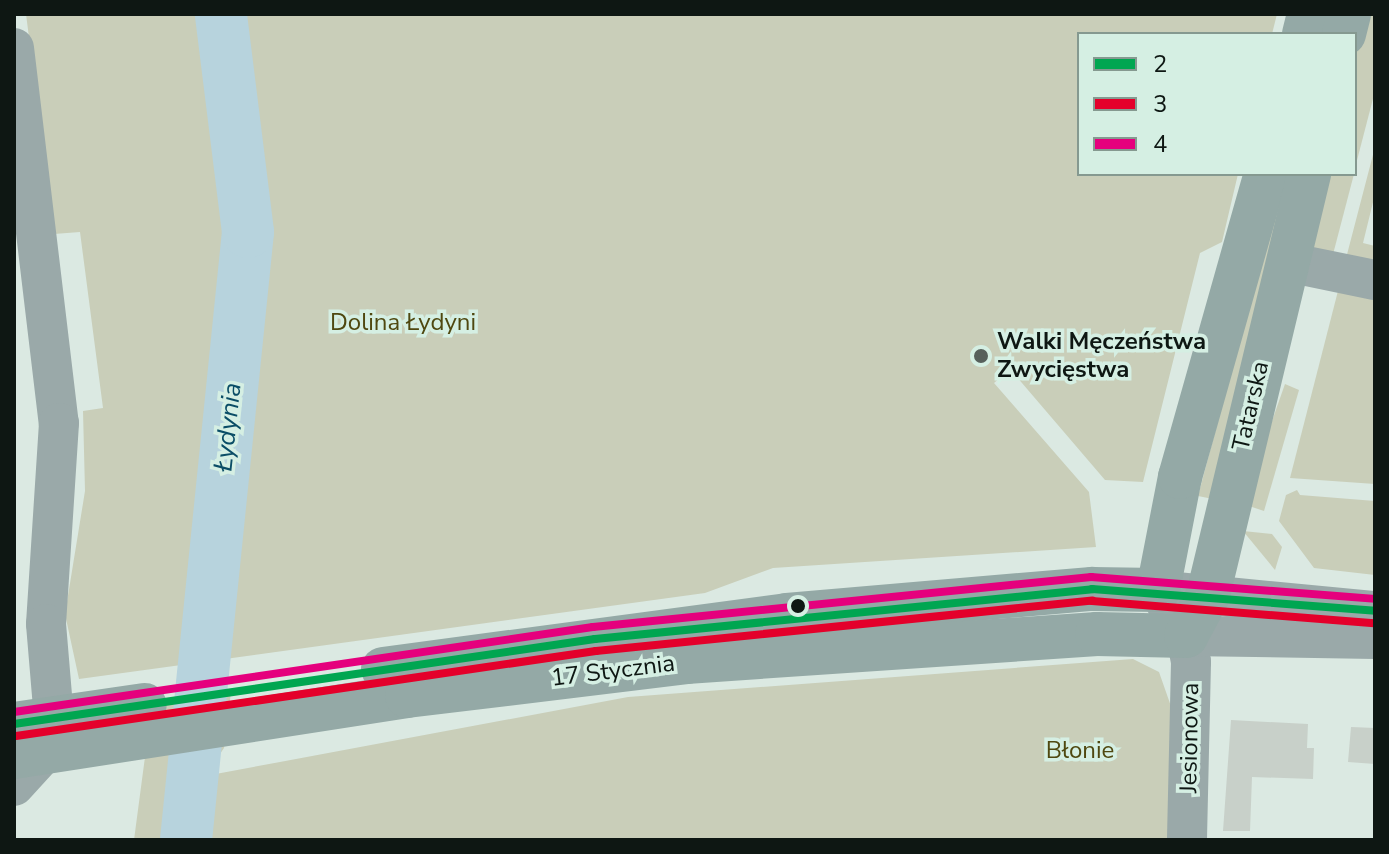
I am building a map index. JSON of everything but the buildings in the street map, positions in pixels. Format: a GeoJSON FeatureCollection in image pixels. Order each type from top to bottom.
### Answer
{"type":"FeatureCollection","features":[{"type":"Feature","properties":{"kind":"main road","name":"Tatarska"},"geometry":{"type":"LineString","coordinates":[[1158,590],[1180,477],[1265,176]]}},
{"type":"Feature","properties":{"kind":"main road","name":"Tatarska"},"geometry":{"type":"LineString","coordinates":[[1186,636],[1208,595],[1308,176]]}},
{"type":"Feature","properties":{"kind":"main road","name":"17 Stycznia"},"geometry":{"type":"LineString","coordinates":[[32,738],[787,615],[1092,589],[1158,590]]}},
{"type":"Feature","properties":{"kind":"main road","name":"17 Stycznia"},"geometry":{"type":"LineString","coordinates":[[265,702],[686,662],[1097,634],[1186,636]]}},
{"type":"Feature","properties":{"kind":"street"},"geometry":{"type":"LineString","coordinates":[[14,786],[32,738],[46,624],[59,423],[16,68]]}},
{"type":"Feature","properties":{"kind":"street"},"geometry":{"type":"LineString","coordinates":[[1287,262],[1375,280]]}},
{"type":"Feature","properties":{"kind":"street"},"geometry":{"type":"LineString","coordinates":[[1158,590],[1186,636]]}},
{"type":"Feature","properties":{"kind":"street","name":"17 Stycznia"},"geometry":{"type":"LineString","coordinates":[[1158,590],[1375,611]]}},
{"type":"Feature","properties":{"kind":"street","name":"17 Stycznia"},"geometry":{"type":"LineString","coordinates":[[1186,636],[1375,639]]}},
{"type":"Feature","properties":{"kind":"street","name":"Jesionowa"},"geometry":{"type":"LineString","coordinates":[[1186,636],[1192,691],[1187,840]]}},
{"type":"Feature","properties":{"kind":"green space","name":"Dolina Łydyni"},"geometry":{"type":"Polygon","coordinates":[[[26,14],[1277,14],[1272,32],[1077,32],[1077,176],[1238,176],[1222,242],[1200,253],[1143,482],[1105,480],[1010,369],[994,383],[1089,492],[1096,547],[773,568],[705,593],[79,679],[65,614],[85,491],[83,411],[103,408],[80,232],[54,234],[26,14]]]}},
{"type":"Feature","properties":{"kind":"green space"},"geometry":{"type":"Polygon","coordinates":[[[1365,14],[1375,14],[1375,91],[1357,160],[1357,45],[1365,14]]]}},
{"type":"Feature","properties":{"kind":"green space"},"geometry":{"type":"Polygon","coordinates":[[[1375,147],[1375,194],[1363,243],[1375,246],[1375,271],[1344,266],[1375,147]]]}},
{"type":"Feature","properties":{"kind":"green space"},"geometry":{"type":"Polygon","coordinates":[[[1283,176],[1293,176],[1213,499],[1198,496],[1283,176]]]}},
{"type":"Feature","properties":{"kind":"green space"},"geometry":{"type":"Polygon","coordinates":[[[1324,176],[1353,176],[1331,262],[1309,253],[1324,176]]]}},
{"type":"Feature","properties":{"kind":"green space"},"geometry":{"type":"Polygon","coordinates":[[[1339,287],[1375,293],[1375,484],[1290,478],[1339,287]]]}},
{"type":"Feature","properties":{"kind":"green space"},"geometry":{"type":"Polygon","coordinates":[[[1285,384],[1299,390],[1264,511],[1243,504],[1285,384]]]}},
{"type":"Feature","properties":{"kind":"green space"},"geometry":{"type":"Polygon","coordinates":[[[1297,490],[1300,495],[1375,501],[1375,575],[1314,568],[1279,521],[1286,495],[1297,490]]]}},
{"type":"Feature","properties":{"kind":"green space"},"geometry":{"type":"Polygon","coordinates":[[[1243,531],[1272,534],[1282,547],[1275,570],[1243,531]]]}},
{"type":"Feature","properties":{"kind":"green space","name":"Błonie"},"geometry":{"type":"Polygon","coordinates":[[[1133,659],[1159,672],[1173,712],[1169,840],[134,840],[152,704],[231,692],[224,748],[205,776],[628,697],[1133,659]]]}},
{"type":"Feature","properties":{"kind":"waterway","name":"Łydynia"},"geometry":{"type":"LineString","coordinates":[[186,840],[248,232],[221,14]]}},
{"type":"Feature","properties":{"kind":"transit line","name":"4"},"geometry":{"type":"LineString","coordinates":[[14,712],[593,627],[1091,577],[1375,599]]}},
{"type":"Feature","properties":{"kind":"transit line","name":"2"},"geometry":{"type":"LineString","coordinates":[[14,724],[595,639],[1092,589],[1375,611]]}},
{"type":"Feature","properties":{"kind":"transit line","name":"3"},"geometry":{"type":"LineString","coordinates":[[16,736],[596,651],[1092,601],[1374,623]]}},
{"type":"Feature","properties":{"kind":"place","name":"Walki Męczeństwa Zwycięstwa"},"geometry":{"type":"Point","coordinates":[981,356]}}]}
